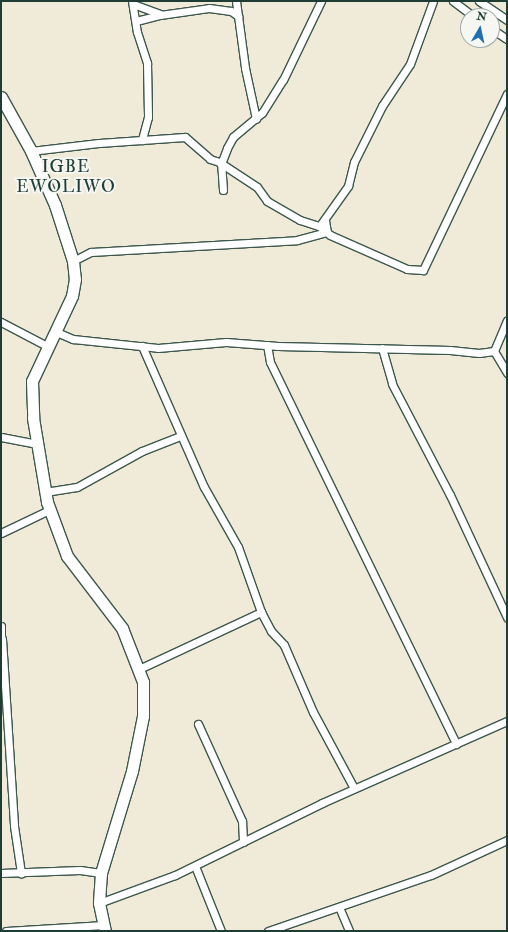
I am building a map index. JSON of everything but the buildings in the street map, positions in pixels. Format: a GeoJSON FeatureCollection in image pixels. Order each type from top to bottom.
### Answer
{"type":"FeatureCollection","features":[{"type":"Feature","properties":{"kind":"street"},"geometry":{"type":"LineString","coordinates":[[223,190],[221,164],[233,137],[256,119],[283,80],[321,1]]}},
{"type":"Feature","properties":{"kind":"street"},"geometry":{"type":"LineString","coordinates":[[317,226],[325,221],[351,180],[354,162],[382,106],[410,64],[433,1]]}},
{"type":"Feature","properties":{"kind":"street"},"geometry":{"type":"LineString","coordinates":[[453,1],[463,8]]}},
{"type":"Feature","properties":{"kind":"street"},"geometry":{"type":"LineString","coordinates":[[480,1],[507,20]]}},
{"type":"Feature","properties":{"kind":"street"},"geometry":{"type":"LineString","coordinates":[[132,2],[160,14]]}},
{"type":"Feature","properties":{"kind":"street"},"geometry":{"type":"LineString","coordinates":[[132,2],[147,64],[148,117],[142,140]]}},
{"type":"Feature","properties":{"kind":"street"},"geometry":{"type":"LineString","coordinates":[[136,21],[160,14],[235,6],[238,16],[250,101],[255,109],[256,119]]}},
{"type":"Feature","properties":{"kind":"street"},"geometry":{"type":"LineString","coordinates":[[31,151],[99,142],[185,137],[202,154],[221,164],[257,187],[267,201],[300,220],[317,226],[407,270],[423,270],[507,94]]}},
{"type":"Feature","properties":{"kind":"street"},"geometry":{"type":"LineString","coordinates":[[1,97],[31,151],[55,205],[73,261],[75,279],[72,296],[54,331],[32,381],[33,418],[45,492],[67,556],[120,625],[139,669],[144,698],[143,716],[132,771],[101,873],[99,903],[104,928],[6,931]]}},
{"type":"Feature","properties":{"kind":"street"},"geometry":{"type":"LineString","coordinates":[[255,109],[264,109]]}},
{"type":"Feature","properties":{"kind":"street"},"geometry":{"type":"LineString","coordinates":[[325,221],[327,232]]}},
{"type":"Feature","properties":{"kind":"street"},"geometry":{"type":"LineString","coordinates":[[73,261],[91,252],[297,240],[327,232]]}},
{"type":"Feature","properties":{"kind":"street"},"geometry":{"type":"LineString","coordinates":[[494,350],[507,321]]}},
{"type":"Feature","properties":{"kind":"street"},"geometry":{"type":"LineString","coordinates":[[1,322],[47,346]]}},
{"type":"Feature","properties":{"kind":"street"},"geometry":{"type":"LineString","coordinates":[[54,331],[74,339],[171,348],[226,342],[267,345],[382,348],[479,353],[494,350]]}},
{"type":"Feature","properties":{"kind":"street"},"geometry":{"type":"LineString","coordinates":[[267,345],[270,362],[456,744]]}},
{"type":"Feature","properties":{"kind":"street"},"geometry":{"type":"LineString","coordinates":[[142,346],[157,375],[180,436],[204,487],[238,547],[261,612],[271,631],[284,645],[313,712],[354,788]]}},
{"type":"Feature","properties":{"kind":"street"},"geometry":{"type":"LineString","coordinates":[[382,348],[392,384],[450,495],[507,617]]}},
{"type":"Feature","properties":{"kind":"street"},"geometry":{"type":"LineString","coordinates":[[494,350],[507,373]]}},
{"type":"Feature","properties":{"kind":"street"},"geometry":{"type":"LineString","coordinates":[[45,492],[77,487],[142,450],[180,436]]}},
{"type":"Feature","properties":{"kind":"street"},"geometry":{"type":"LineString","coordinates":[[1,437],[37,444]]}},
{"type":"Feature","properties":{"kind":"street"},"geometry":{"type":"LineString","coordinates":[[1,533],[50,510]]}},
{"type":"Feature","properties":{"kind":"street"},"geometry":{"type":"LineString","coordinates":[[139,669],[261,612]]}},
{"type":"Feature","properties":{"kind":"street"},"geometry":{"type":"LineString","coordinates":[[1,626],[14,826],[21,873]]}},
{"type":"Feature","properties":{"kind":"street"},"geometry":{"type":"LineString","coordinates":[[99,903],[194,866],[354,788],[507,721]]}},
{"type":"Feature","properties":{"kind":"street"},"geometry":{"type":"LineString","coordinates":[[198,724],[242,821],[243,842]]}},
{"type":"Feature","properties":{"kind":"street"},"geometry":{"type":"LineString","coordinates":[[268,931],[431,875],[507,840]]}},
{"type":"Feature","properties":{"kind":"street"},"geometry":{"type":"LineString","coordinates":[[194,866],[221,931]]}},
{"type":"Feature","properties":{"kind":"street"},"geometry":{"type":"LineString","coordinates":[[1,873],[80,870],[101,873]]}},
{"type":"Feature","properties":{"kind":"street"},"geometry":{"type":"LineString","coordinates":[[338,907],[349,931]]}},
{"type":"Feature","properties":{"kind":"district","name":"IGBE EWOLIWO"},"geometry":{"type":"Point","coordinates":[66,177]}}]}
